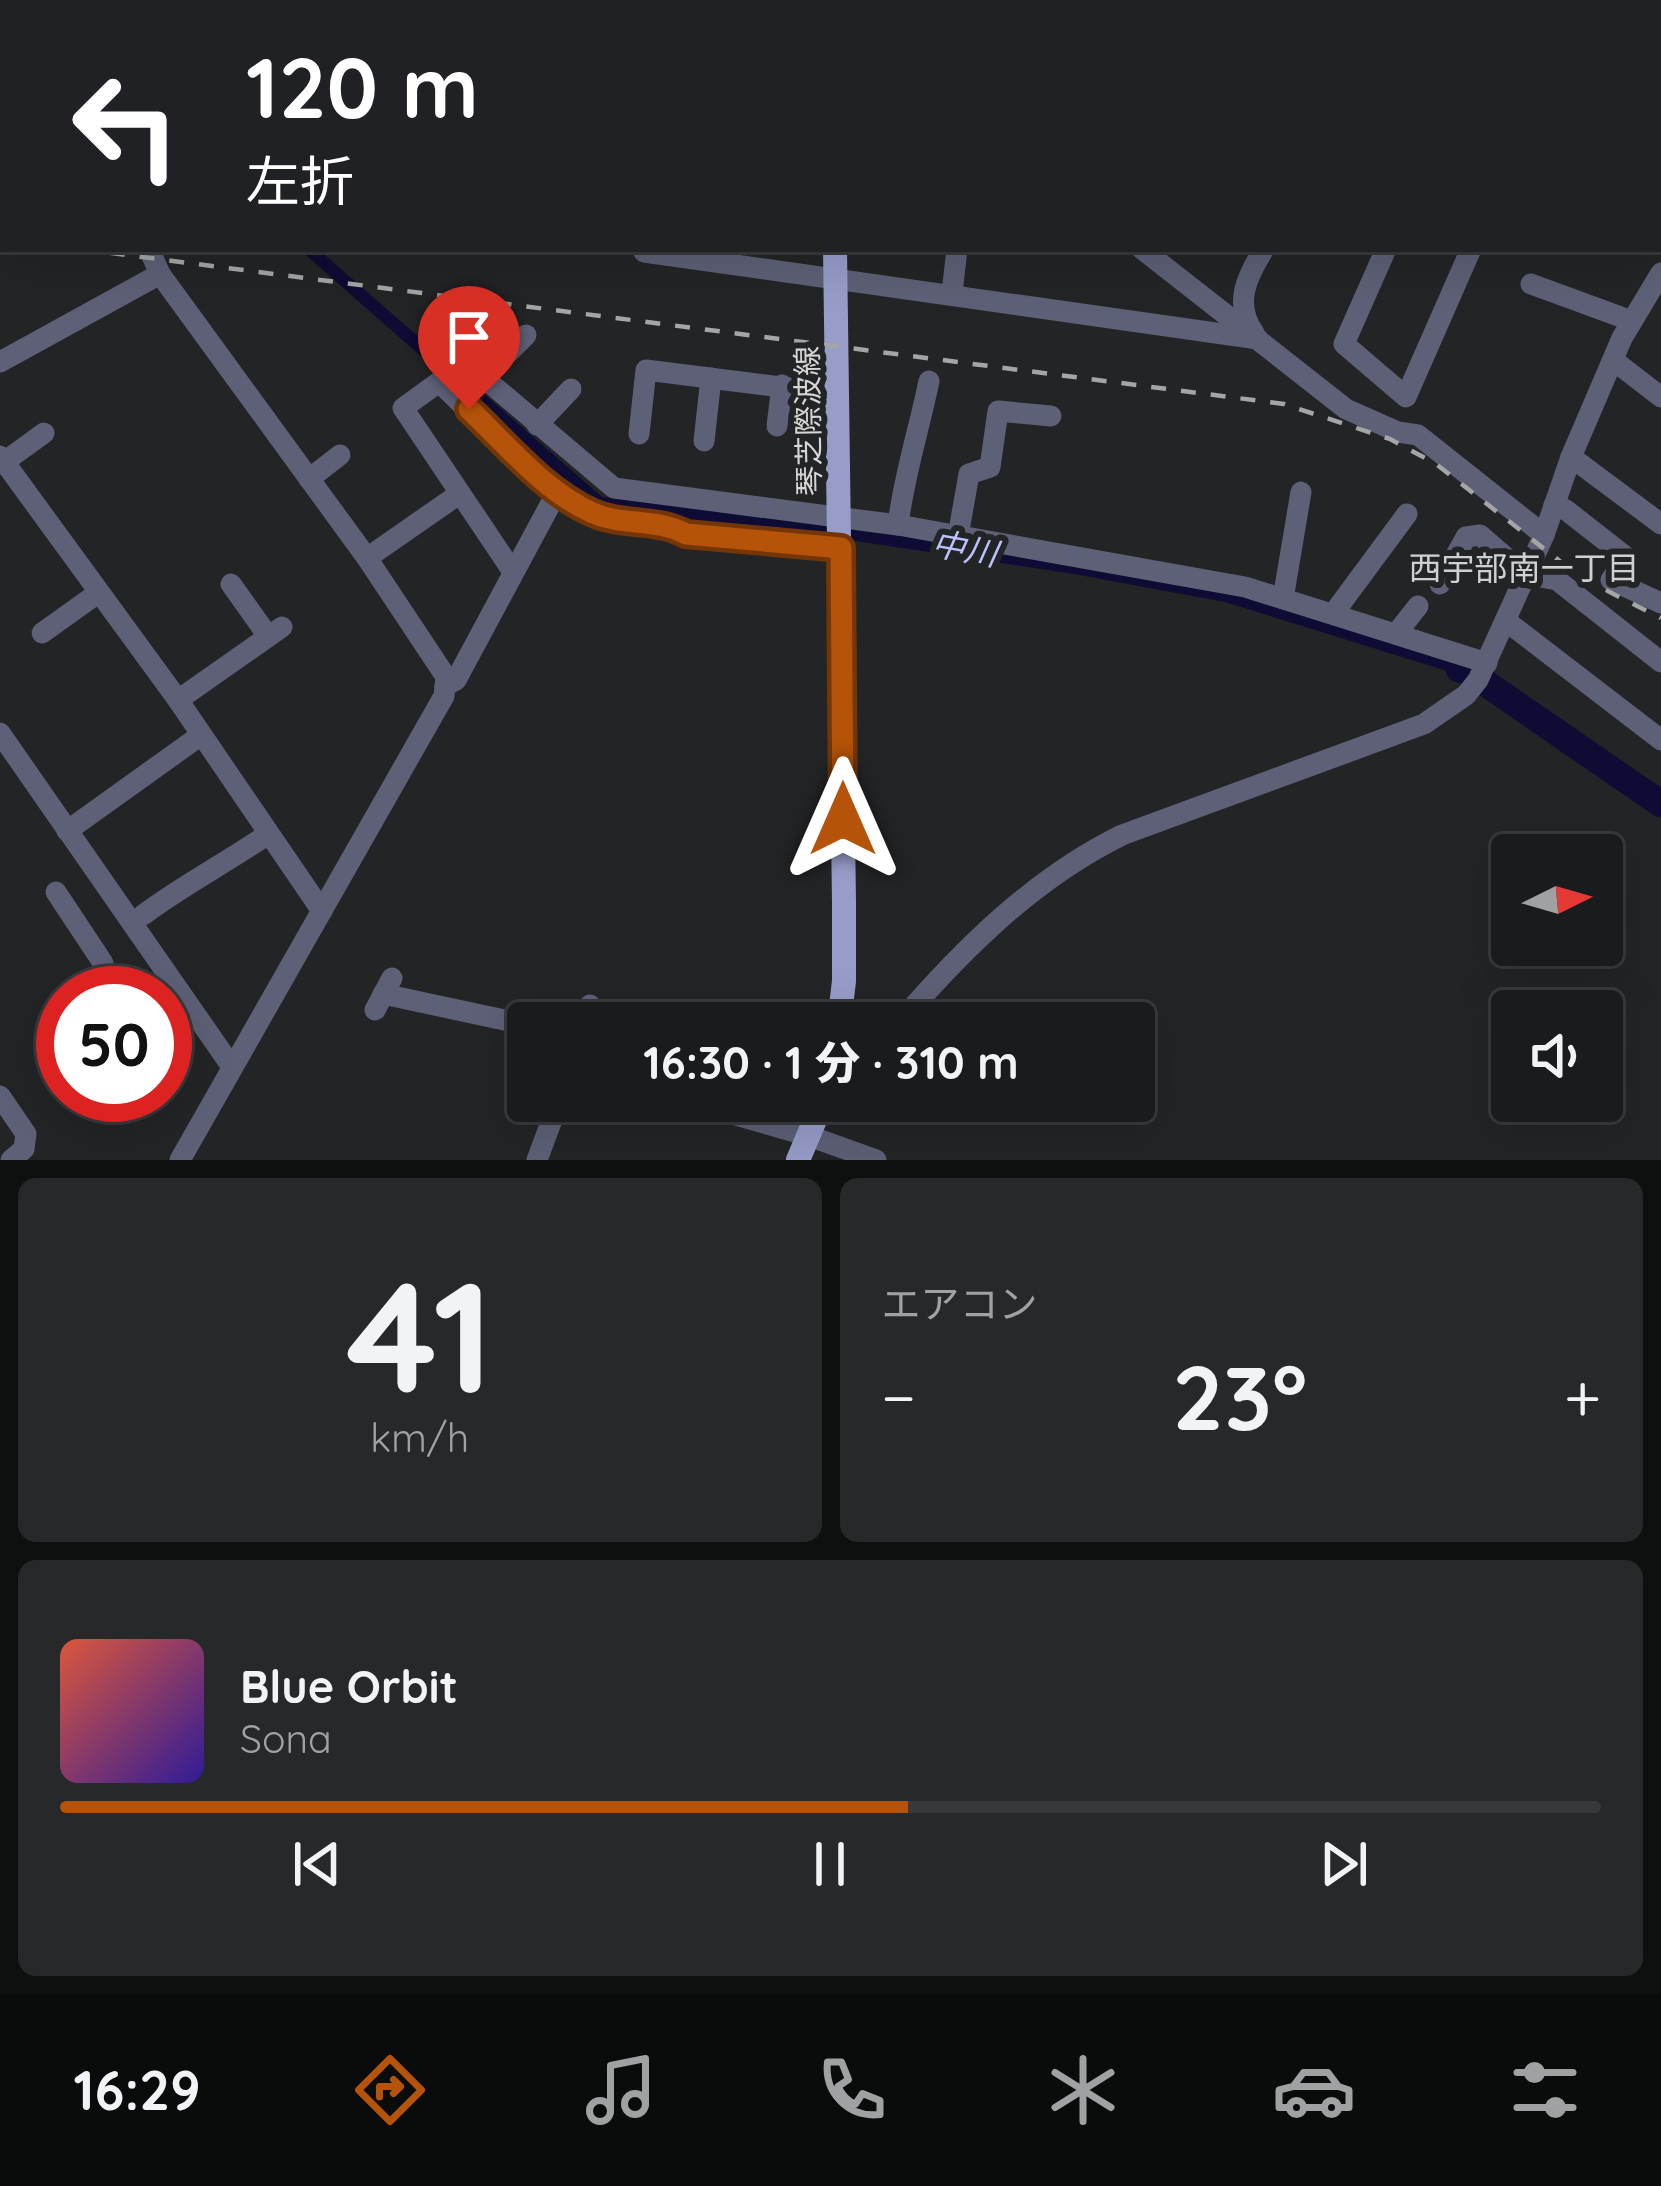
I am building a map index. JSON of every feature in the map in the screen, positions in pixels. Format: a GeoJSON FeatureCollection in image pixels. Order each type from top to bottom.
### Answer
{"type":"FeatureCollection","features":[{"type":"Feature","properties":{"kind":"main road","name":"琴芝際波線"},"geometry":{"type":"LineString","coordinates":[[835,252],[844,922],[840,1002]]}},
{"type":"Feature","properties":{"kind":"main road"},"geometry":{"type":"LineString","coordinates":[[798,1160],[815,1122]]}},
{"type":"Feature","properties":{"kind":"street"},"geometry":{"type":"LineString","coordinates":[[150,252],[160,274],[367,558],[446,676],[444,696],[184,1159]]}},
{"type":"Feature","properties":{"kind":"street"},"geometry":{"type":"LineString","coordinates":[[644,252],[1258,338]]}},
{"type":"Feature","properties":{"kind":"street"},"geometry":{"type":"LineString","coordinates":[[952,293],[957,252]]}},
{"type":"Feature","properties":{"kind":"street"},"geometry":{"type":"LineString","coordinates":[[1146,252],[1346,409],[1399,433],[1418,435],[1544,535]]}},
{"type":"Feature","properties":{"kind":"street"},"geometry":{"type":"LineString","coordinates":[[1258,338],[1247,324],[1244,281],[1262,252]]}},
{"type":"Feature","properties":{"kind":"street"},"geometry":{"type":"LineString","coordinates":[[1385,252],[1344,344],[1406,397],[1467,252]]}},
{"type":"Feature","properties":{"kind":"street"},"geometry":{"type":"LineString","coordinates":[[0,362],[160,274]]}},
{"type":"Feature","properties":{"kind":"street"},"geometry":{"type":"LineString","coordinates":[[918,1002],[989,926],[1090,850],[1424,724],[1466,695],[1487,663],[1544,535],[1571,457],[1631,321],[1661,274]]}},
{"type":"Feature","properties":{"kind":"street"},"geometry":{"type":"LineString","coordinates":[[1531,284],[1631,321]]}},
{"type":"Feature","properties":{"kind":"street"},"geometry":{"type":"LineString","coordinates":[[483,378],[526,335]]}},
{"type":"Feature","properties":{"kind":"street"},"geometry":{"type":"LineString","coordinates":[[439,340],[602,481],[686,534],[840,533],[898,525],[1226,583],[1487,663]]}},
{"type":"Feature","properties":{"kind":"street"},"geometry":{"type":"LineString","coordinates":[[1613,360],[1661,397]]}},
{"type":"Feature","properties":{"kind":"street"},"geometry":{"type":"LineString","coordinates":[[639,434],[646,370],[837,394]]}},
{"type":"Feature","properties":{"kind":"street"},"geometry":{"type":"LineString","coordinates":[[704,441],[711,378]]}},
{"type":"Feature","properties":{"kind":"street"},"geometry":{"type":"LineString","coordinates":[[898,525],[904,474],[916,446],[929,381]]}},
{"type":"Feature","properties":{"kind":"street"},"geometry":{"type":"LineString","coordinates":[[513,572],[403,408],[439,382],[557,492],[596,515],[643,507],[840,533]]}},
{"type":"Feature","properties":{"kind":"street"},"geometry":{"type":"LineString","coordinates":[[777,426],[782,385]]}},
{"type":"Feature","properties":{"kind":"street"},"geometry":{"type":"LineString","coordinates":[[538,425],[571,389]]}},
{"type":"Feature","properties":{"kind":"street"},"geometry":{"type":"LineString","coordinates":[[958,536],[969,475],[990,466],[998,411],[1051,416]]}},
{"type":"Feature","properties":{"kind":"street"},"geometry":{"type":"LineString","coordinates":[[44,433],[2,459],[178,700],[322,911]]}},
{"type":"Feature","properties":{"kind":"street"},"geometry":{"type":"LineString","coordinates":[[309,479],[340,455]]}},
{"type":"Feature","properties":{"kind":"street"},"geometry":{"type":"LineString","coordinates":[[1571,457],[1661,524]]}},
{"type":"Feature","properties":{"kind":"street"},"geometry":{"type":"LineString","coordinates":[[445,686],[456,680],[557,492]]}},
{"type":"Feature","properties":{"kind":"street"},"geometry":{"type":"LineString","coordinates":[[1283,599],[1300,492]]}},
{"type":"Feature","properties":{"kind":"street"},"geometry":{"type":"LineString","coordinates":[[367,558],[459,494]]}},
{"type":"Feature","properties":{"kind":"street"},"geometry":{"type":"LineString","coordinates":[[1554,505],[1626,557],[1610,580],[1661,603]]}},
{"type":"Feature","properties":{"kind":"street"},"geometry":{"type":"LineString","coordinates":[[1333,614],[1407,514]]}},
{"type":"Feature","properties":{"kind":"street"},"geometry":{"type":"LineString","coordinates":[[1440,584],[1466,537],[1480,536],[1526,574],[1557,580],[1661,662]]}},
{"type":"Feature","properties":{"kind":"street"},"geometry":{"type":"LineString","coordinates":[[178,700],[275,632],[231,584]]}},
{"type":"Feature","properties":{"kind":"street"},"geometry":{"type":"LineString","coordinates":[[42,633],[98,592]]}},
{"type":"Feature","properties":{"kind":"street"},"geometry":{"type":"LineString","coordinates":[[1396,634],[1418,606]]}},
{"type":"Feature","properties":{"kind":"street"},"geometry":{"type":"LineString","coordinates":[[1506,621],[1661,740]]}},
{"type":"Feature","properties":{"kind":"street"},"geometry":{"type":"LineString","coordinates":[[0,733],[232,1067]]}},
{"type":"Feature","properties":{"kind":"street"},"geometry":{"type":"LineString","coordinates":[[68,831],[201,735]]}},
{"type":"Feature","properties":{"kind":"street"},"geometry":{"type":"LineString","coordinates":[[143,915],[184,884],[206,877],[268,834]]}},
{"type":"Feature","properties":{"kind":"street"},"geometry":{"type":"LineString","coordinates":[[56,892],[104,963]]}},
{"type":"Feature","properties":{"kind":"street"},"geometry":{"type":"LineString","coordinates":[[80,928],[117,904]]}},
{"type":"Feature","properties":{"kind":"street"},"geometry":{"type":"LineString","coordinates":[[383,994],[507,1020]]}},
{"type":"Feature","properties":{"kind":"street"},"geometry":{"type":"LineString","coordinates":[[0,1096],[26,1134],[25,1149],[11,1160]]}},
{"type":"Feature","properties":{"kind":"street"},"geometry":{"type":"LineString","coordinates":[[537,1160],[551,1122]]}},
{"type":"Feature","properties":{"kind":"street"},"geometry":{"type":"LineString","coordinates":[[760,1122],[875,1160]]}},
{"type":"Feature","properties":{"kind":"water"},"geometry":{"type":"Polygon","coordinates":[[[302,252],[321,252],[602,497],[863,528],[1240,595],[1475,670],[1473,679],[1225,602],[1074,574],[803,533],[596,510],[302,252]]]}},
{"type":"Feature","properties":{"kind":"waterway","name":"中川"},"geometry":{"type":"LineString","coordinates":[[1459,669],[1661,804]]}},
{"type":"Feature","properties":{"kind":"railway"},"geometry":{"type":"LineString","coordinates":[[103,252],[1284,404],[1390,439],[1436,464],[1580,577],[1661,618]]}},
{"type":"Feature","properties":{"kind":"district","name":"西宇部南一丁目"},"geometry":{"type":"Point","coordinates":[1524,567]}},
{"type":"Feature","properties":{"kind":"route"},"geometry":{"type":"LineString","coordinates":[[469,409],[557,492],[596,515],[670,525],[686,534],[841,548],[843,819]]}}]}
